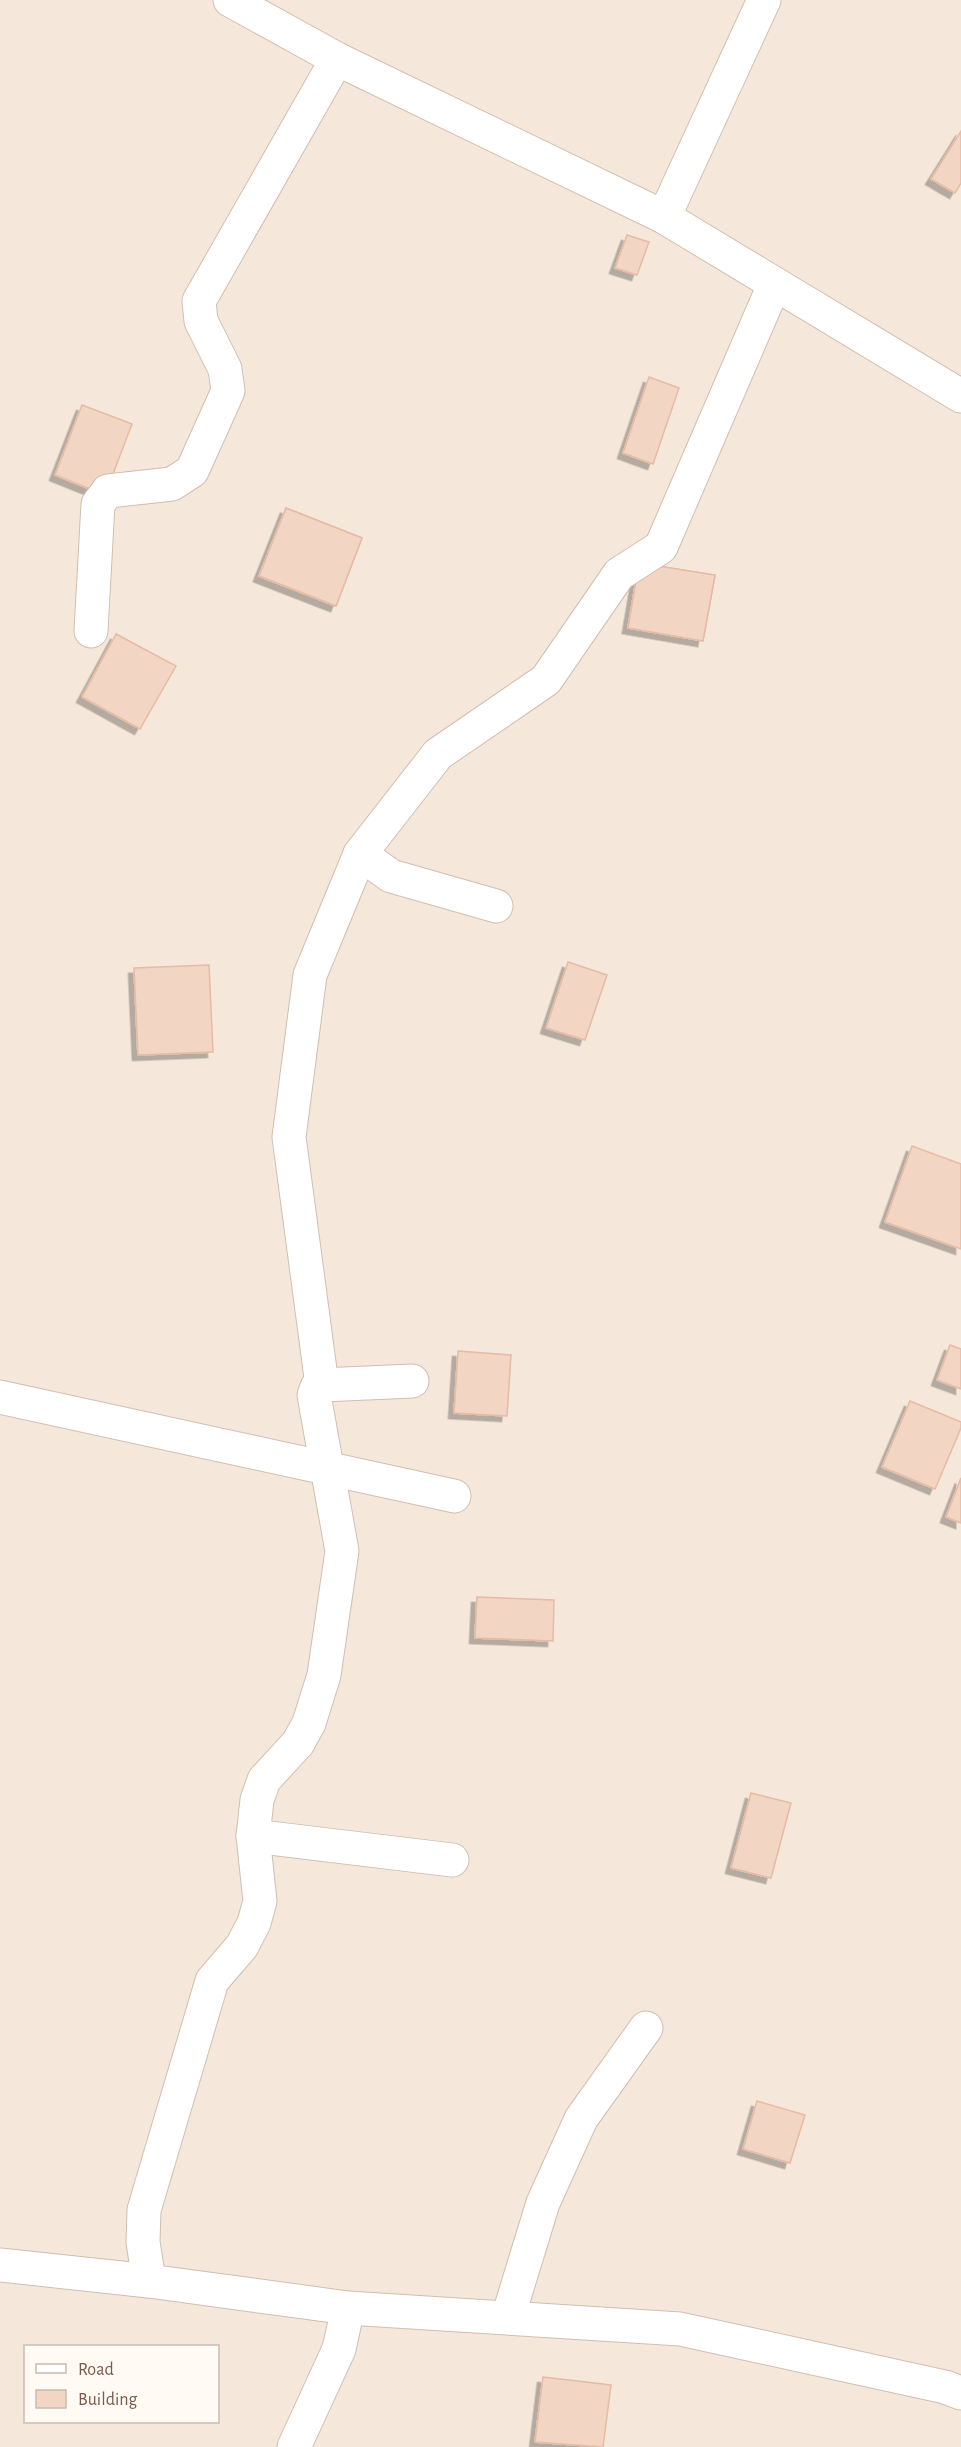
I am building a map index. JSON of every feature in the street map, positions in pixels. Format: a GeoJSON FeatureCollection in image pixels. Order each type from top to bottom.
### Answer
{"type":"FeatureCollection","features":[{"type":"Feature","properties":{"kind":"street"},"geometry":{"type":"LineString","coordinates":[[230,0],[337,59],[664,217],[961,396]]}},
{"type":"Feature","properties":{"kind":"street"},"geometry":{"type":"LineString","coordinates":[[664,217],[764,0]]}},
{"type":"Feature","properties":{"kind":"street"},"geometry":{"type":"LineString","coordinates":[[91,631],[98,504],[108,491],[172,484],[192,471],[228,391],[225,369],[201,321],[199,301],[337,59]]}},
{"type":"Feature","properties":{"kind":"street"},"geometry":{"type":"LineString","coordinates":[[322,1384],[289,1137],[310,975],[360,854],[438,754],[546,680],[619,574],[662,547],[774,285]]}},
{"type":"Feature","properties":{"kind":"street"},"geometry":{"type":"LineString","coordinates":[[360,854],[391,876],[496,906]]}},
{"type":"Feature","properties":{"kind":"street"},"geometry":{"type":"LineString","coordinates":[[149,2281],[142,2228],[148,2198],[212,1981],[242,1946],[257,1912],[259,1877],[253,1836],[257,1800],[264,1780],[298,1743],[309,1723],[324,1675],[342,1551],[329,1468],[314,1395],[317,1387],[322,1384],[412,1381]]}},
{"type":"Feature","properties":{"kind":"street"},"geometry":{"type":"LineString","coordinates":[[0,1397],[454,1496]]}},
{"type":"Feature","properties":{"kind":"street"},"geometry":{"type":"LineString","coordinates":[[253,1836],[452,1860]]}},
{"type":"Feature","properties":{"kind":"street"},"geometry":{"type":"LineString","coordinates":[[508,2317],[543,2203],[582,2119],[646,2028]]}},
{"type":"Feature","properties":{"kind":"street"},"geometry":{"type":"LineString","coordinates":[[0,2265],[149,2281],[348,2308],[680,2329],[945,2386],[961,2393]]}},
{"type":"Feature","properties":{"kind":"street"},"geometry":{"type":"LineString","coordinates":[[294,2447],[339,2349],[348,2308]]}},
{"type":"Feature","properties":{"kind":"shaded area"},"geometry":{"type":"Polygon","coordinates":[[[0,0],[961,0],[961,2447],[0,2447],[0,0]]]}},
{"type":"Feature","properties":{"kind":"building"},"geometry":{"type":"Polygon","coordinates":[[[961,131],[961,183],[955,193],[931,179],[961,131]]]}},
{"type":"Feature","properties":{"kind":"building"},"geometry":{"type":"Polygon","coordinates":[[[627,235],[649,242],[637,275],[615,268],[627,235]]]}},
{"type":"Feature","properties":{"kind":"building"},"geometry":{"type":"Polygon","coordinates":[[[649,377],[679,388],[653,464],[623,453],[649,377]]]}},
{"type":"Feature","properties":{"kind":"building"},"geometry":{"type":"Polygon","coordinates":[[[82,405],[132,424],[105,495],[55,475],[82,405]]]}},
{"type":"Feature","properties":{"kind":"building"},"geometry":{"type":"Polygon","coordinates":[[[286,508],[362,538],[336,606],[259,576],[286,508]]]}},
{"type":"Feature","properties":{"kind":"building"},"geometry":{"type":"Polygon","coordinates":[[[286,508],[362,538],[336,606],[259,576],[286,508]]]}},
{"type":"Feature","properties":{"kind":"building"},"geometry":{"type":"Polygon","coordinates":[[[639,563],[715,575],[703,641],[628,628],[639,563]]]}},
{"type":"Feature","properties":{"kind":"building"},"geometry":{"type":"Polygon","coordinates":[[[639,563],[715,575],[703,641],[628,628],[639,563]]]}},
{"type":"Feature","properties":{"kind":"building"},"geometry":{"type":"Polygon","coordinates":[[[116,634],[176,666],[140,729],[82,697],[116,634]]]}},
{"type":"Feature","properties":{"kind":"building"},"geometry":{"type":"Polygon","coordinates":[[[568,962],[607,975],[585,1040],[546,1028],[568,962]]]}},
{"type":"Feature","properties":{"kind":"building"},"geometry":{"type":"Polygon","coordinates":[[[209,965],[213,1052],[138,1055],[134,968],[209,965]]]}},
{"type":"Feature","properties":{"kind":"building"},"geometry":{"type":"Polygon","coordinates":[[[912,1146],[961,1164],[961,1249],[885,1222],[912,1146]]]}},
{"type":"Feature","properties":{"kind":"building"},"geometry":{"type":"Polygon","coordinates":[[[950,1345],[961,1349],[961,1389],[937,1380],[950,1345]]]}},
{"type":"Feature","properties":{"kind":"building"},"geometry":{"type":"Polygon","coordinates":[[[458,1351],[511,1355],[507,1416],[454,1413],[458,1351]]]}},
{"type":"Feature","properties":{"kind":"building"},"geometry":{"type":"Polygon","coordinates":[[[910,1401],[961,1422],[961,1428],[935,1489],[882,1467],[910,1401]]]}},
{"type":"Feature","properties":{"kind":"building"},"geometry":{"type":"Polygon","coordinates":[[[961,1478],[961,1523],[946,1517],[961,1478]]]}},
{"type":"Feature","properties":{"kind":"building"},"geometry":{"type":"Polygon","coordinates":[[[961,1478],[961,1523],[946,1517],[961,1478]]]}},
{"type":"Feature","properties":{"kind":"building"},"geometry":{"type":"Polygon","coordinates":[[[477,1597],[554,1600],[553,1641],[475,1638],[477,1597]]]}},
{"type":"Feature","properties":{"kind":"building"},"geometry":{"type":"Polygon","coordinates":[[[751,1793],[791,1803],[771,1878],[731,1868],[751,1793]]]}},
{"type":"Feature","properties":{"kind":"building"},"geometry":{"type":"Polygon","coordinates":[[[757,2101],[805,2115],[790,2163],[743,2149],[757,2101]]]}},
{"type":"Feature","properties":{"kind":"building"},"geometry":{"type":"Polygon","coordinates":[[[543,2377],[611,2385],[603,2447],[535,2442],[543,2377]]]}}]}
